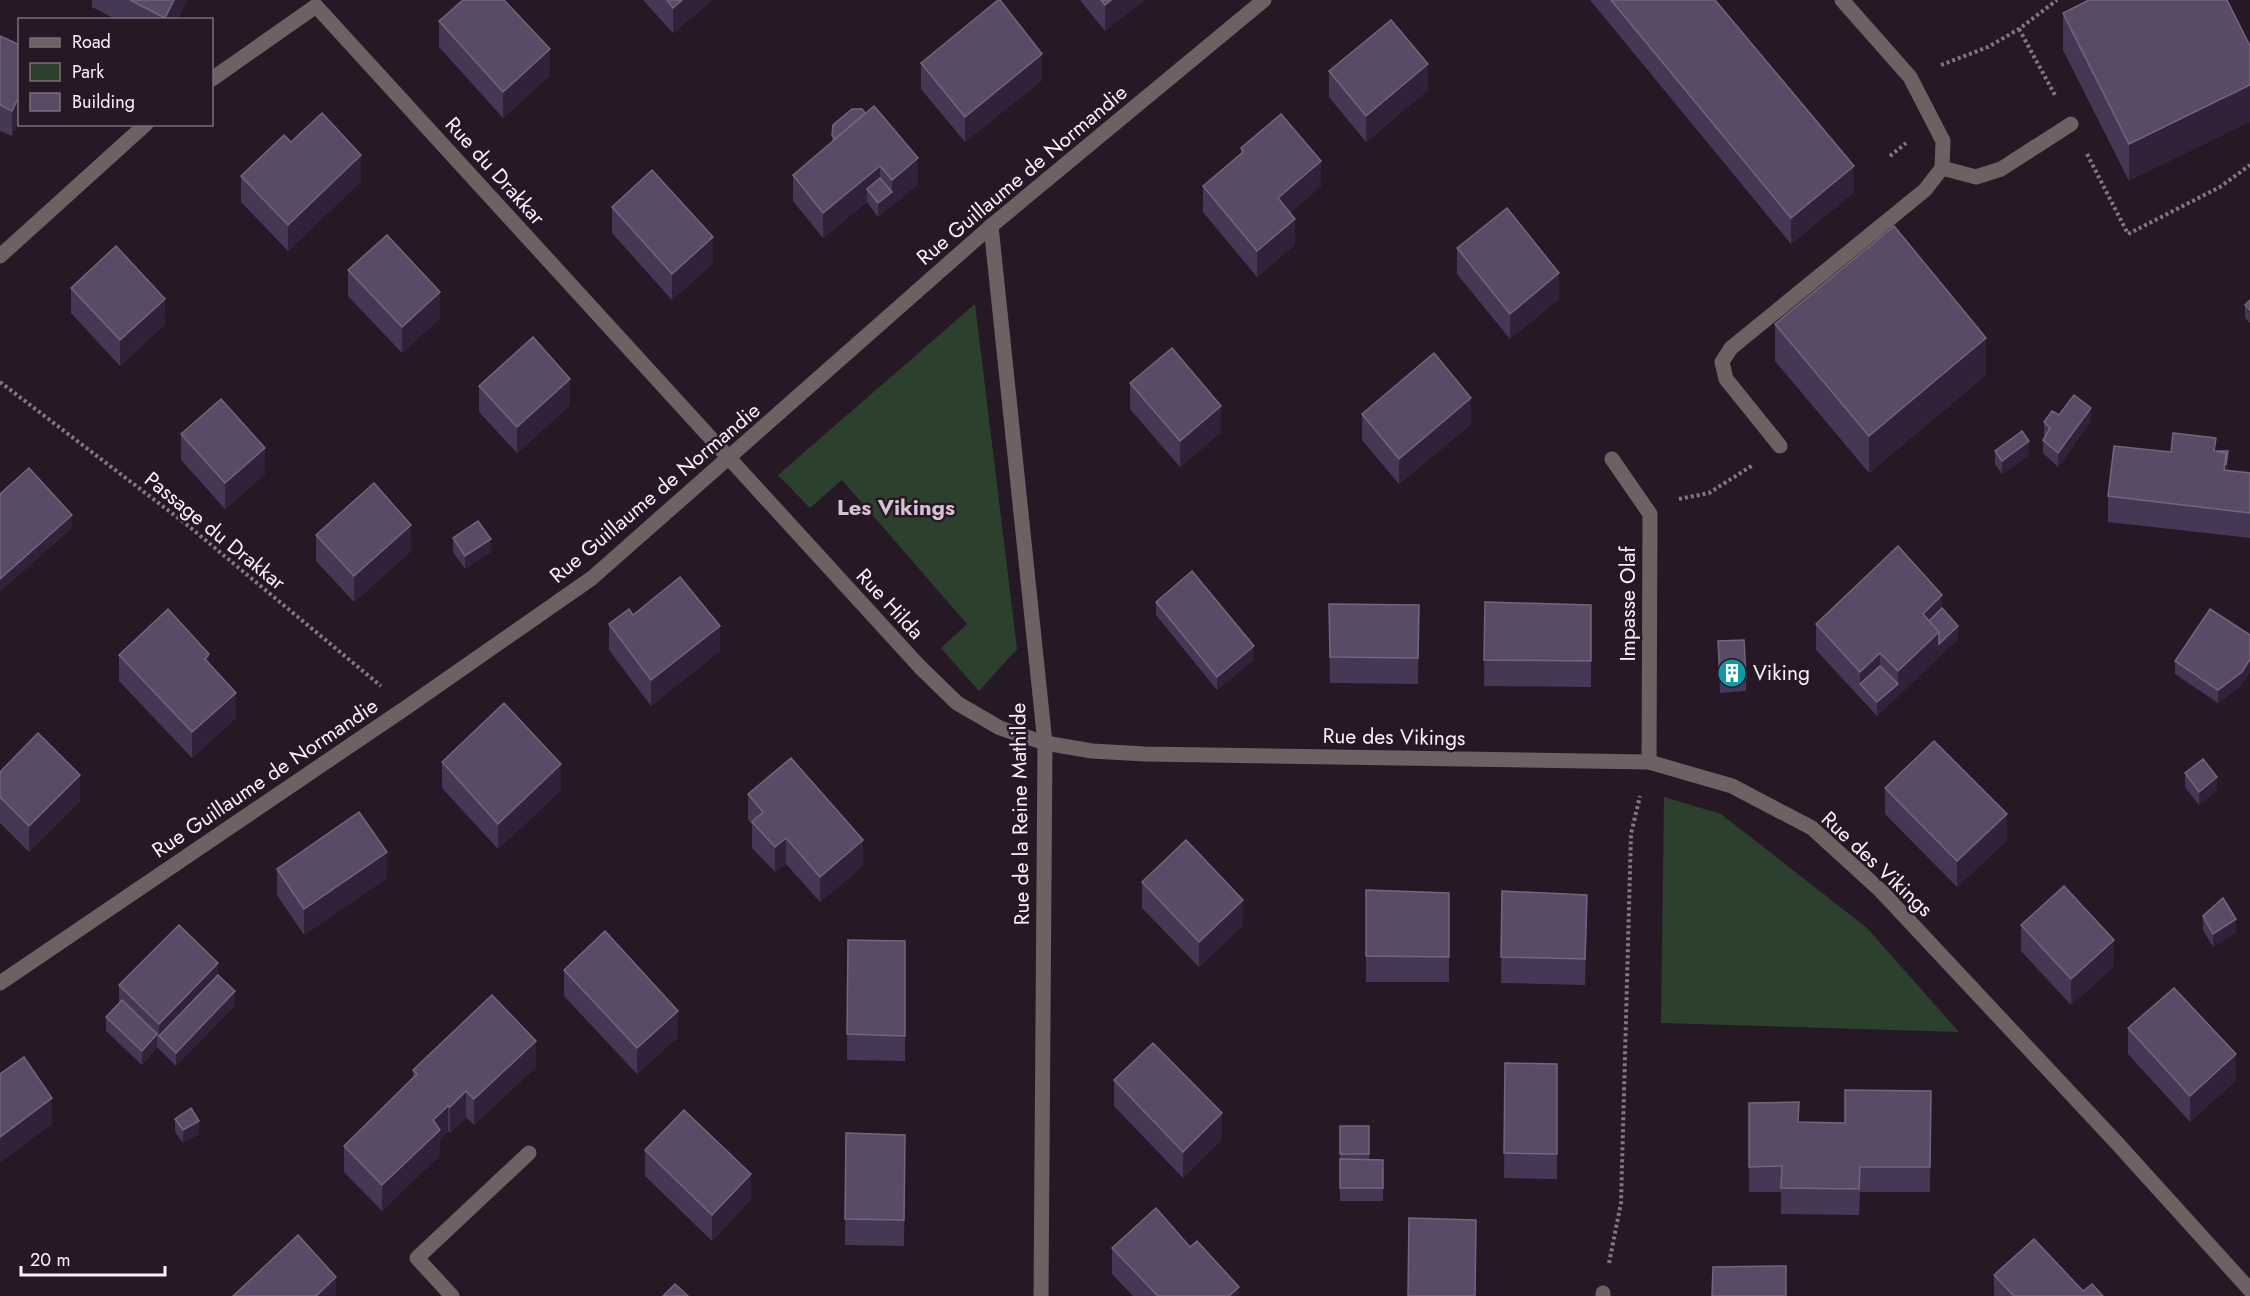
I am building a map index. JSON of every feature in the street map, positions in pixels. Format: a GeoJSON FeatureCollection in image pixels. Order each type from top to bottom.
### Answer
{"type":"FeatureCollection","features":[{"type":"Feature","properties":{"kind":"street","name":"Rue Guillaume de Normandie"},"geometry":{"type":"LineString","coordinates":[[0,983],[407,708],[592,578],[729,460],[991,226],[1264,0]]}},
{"type":"Feature","properties":{"kind":"street"},"geometry":{"type":"LineString","coordinates":[[1780,446],[1726,379],[1722,362],[1731,348],[1925,190],[1942,168],[1943,141],[1910,77],[1842,0]]}},
{"type":"Feature","properties":{"kind":"street","name":"Rue du Drakkar"},"geometry":{"type":"LineString","coordinates":[[213,78],[321,3],[729,460]]}},
{"type":"Feature","properties":{"kind":"street"},"geometry":{"type":"LineString","coordinates":[[1942,168],[1976,177],[2001,169],[2072,124]]}},
{"type":"Feature","properties":{"kind":"street"},"geometry":{"type":"LineString","coordinates":[[0,256],[144,126]]}},
{"type":"Feature","properties":{"kind":"street","name":"Rue de la Reine Mathilde"},"geometry":{"type":"LineString","coordinates":[[991,226],[1045,743],[1041,1296]]}},
{"type":"Feature","properties":{"kind":"street"},"geometry":{"type":"LineString","coordinates":[[1612,459],[1650,514]]}},
{"type":"Feature","properties":{"kind":"street","name":"Rue Hilda"},"geometry":{"type":"LineString","coordinates":[[729,460],[957,704],[1000,728],[1045,743]]}},
{"type":"Feature","properties":{"kind":"street","name":"Impasse Olaf"},"geometry":{"type":"LineString","coordinates":[[1648,762],[1650,514]]}},
{"type":"Feature","properties":{"kind":"street","name":"Rue des Vikings"},"geometry":{"type":"LineString","coordinates":[[1045,743],[1092,751],[1145,754],[1648,762],[1732,786],[1812,828],[1881,891],[2109,1134],[2250,1290]]}},
{"type":"Feature","properties":{"kind":"street"},"geometry":{"type":"LineString","coordinates":[[452,1296],[417,1258],[529,1153]]}},
{"type":"Feature","properties":{"kind":"path"},"geometry":{"type":"LineString","coordinates":[[1910,77],[1988,47],[2019,29],[2057,0]]}},
{"type":"Feature","properties":{"kind":"path"},"geometry":{"type":"LineString","coordinates":[[2019,29],[2072,124],[2128,234],[2220,187],[2250,165]]}},
{"type":"Feature","properties":{"kind":"path","name":"Passage du Drakkar"},"geometry":{"type":"LineString","coordinates":[[0,382],[186,524],[407,708]]}},
{"type":"Feature","properties":{"kind":"path"},"geometry":{"type":"LineString","coordinates":[[1650,514],[1669,502],[1709,493],[1746,470]]}},
{"type":"Feature","properties":{"kind":"path"},"geometry":{"type":"LineString","coordinates":[[1603,1294],[1622,1203],[1631,834],[1648,762]]}},
{"type":"Feature","properties":{"kind":"green space"},"geometry":{"type":"Polygon","coordinates":[[[975,304],[1017,649],[979,691],[941,648],[967,624],[842,480],[810,508],[778,475],[975,304]]]}},
{"type":"Feature","properties":{"kind":"green space"},"geometry":{"type":"Polygon","coordinates":[[[1664,797],[1721,814],[1867,928],[1959,1032],[1661,1023],[1664,797]]]}},
{"type":"Feature","properties":{"kind":"building"},"geometry":{"type":"Polygon","coordinates":[[[130,0],[174,0],[165,18],[130,0]]]}},
{"type":"Feature","properties":{"kind":"building"},"geometry":{"type":"Polygon","coordinates":[[[463,0],[504,0],[550,49],[503,92],[439,21],[463,0]]]}},
{"type":"Feature","properties":{"kind":"building"},"geometry":{"type":"Polygon","coordinates":[[[667,0],[682,0],[673,8],[667,0]]]}},
{"type":"Feature","properties":{"kind":"building"},"geometry":{"type":"Polygon","coordinates":[[[998,0],[1042,54],[965,117],[921,63],[998,0]]]}},
{"type":"Feature","properties":{"kind":"building"},"geometry":{"type":"Polygon","coordinates":[[[1101,0],[1111,0],[1105,5],[1101,0]]]}},
{"type":"Feature","properties":{"kind":"building"},"geometry":{"type":"Polygon","coordinates":[[[1611,0],[1715,0],[1854,166],[1791,218],[1611,0]]]}},
{"type":"Feature","properties":{"kind":"building"},"geometry":{"type":"Polygon","coordinates":[[[2089,0],[2227,0],[2250,46],[2250,85],[2129,144],[2063,13],[2089,0]]]}},
{"type":"Feature","properties":{"kind":"building"},"geometry":{"type":"Polygon","coordinates":[[[1391,20],[1428,64],[1366,116],[1329,71],[1391,20]]]}},
{"type":"Feature","properties":{"kind":"building"},"geometry":{"type":"Polygon","coordinates":[[[0,36],[18,44],[18,98],[12,111],[0,105],[0,36]]]}},
{"type":"Feature","properties":{"kind":"building"},"geometry":{"type":"Polygon","coordinates":[[[874,106],[918,158],[892,180],[880,166],[823,213],[793,175],[874,106]]]}},
{"type":"Feature","properties":{"kind":"building"},"geometry":{"type":"Polygon","coordinates":[[[852,109],[862,109],[865,113],[835,139],[832,135],[833,125],[852,109]]]}},
{"type":"Feature","properties":{"kind":"building"},"geometry":{"type":"Polygon","coordinates":[[[322,113],[361,155],[288,225],[241,176],[284,135],[291,142],[322,113]]]}},
{"type":"Feature","properties":{"kind":"building"},"geometry":{"type":"Polygon","coordinates":[[[1281,114],[1321,161],[1278,198],[1295,219],[1257,251],[1203,186],[1243,152],[1241,148],[1281,114]]]}},
{"type":"Feature","properties":{"kind":"building"},"geometry":{"type":"Polygon","coordinates":[[[652,170],[713,237],[672,274],[612,207],[652,170]]]}},
{"type":"Feature","properties":{"kind":"building"},"geometry":{"type":"Polygon","coordinates":[[[880,178],[892,192],[878,203],[867,189],[880,178]]]}},
{"type":"Feature","properties":{"kind":"building"},"geometry":{"type":"Polygon","coordinates":[[[1507,208],[1559,273],[1510,314],[1457,248],[1507,208]]]}},
{"type":"Feature","properties":{"kind":"building"},"geometry":{"type":"Polygon","coordinates":[[[1894,226],[1986,338],[1869,436],[1775,324],[1894,226]]]}},
{"type":"Feature","properties":{"kind":"building"},"geometry":{"type":"Polygon","coordinates":[[[387,235],[440,292],[402,327],[348,270],[387,235]]]}},
{"type":"Feature","properties":{"kind":"building"},"geometry":{"type":"Polygon","coordinates":[[[116,246],[165,299],[120,340],[71,288],[116,246]]]}},
{"type":"Feature","properties":{"kind":"building"},"geometry":{"type":"Polygon","coordinates":[[[2250,300],[2250,310],[2245,305],[2250,300]]]}},
{"type":"Feature","properties":{"kind":"building"},"geometry":{"type":"Polygon","coordinates":[[[533,337],[570,379],[517,427],[479,386],[533,337]]]}},
{"type":"Feature","properties":{"kind":"building"},"geometry":{"type":"Polygon","coordinates":[[[1172,348],[1221,406],[1180,441],[1130,383],[1172,348]]]}},
{"type":"Feature","properties":{"kind":"building"},"geometry":{"type":"Polygon","coordinates":[[[1434,353],[1471,398],[1399,459],[1362,414],[1434,353]]]}},
{"type":"Feature","properties":{"kind":"building"},"geometry":{"type":"Polygon","coordinates":[[[2074,395],[2091,408],[2058,453],[2043,440],[2050,428],[2044,422],[2052,411],[2059,415],[2074,395]]]}},
{"type":"Feature","properties":{"kind":"building"},"geometry":{"type":"Polygon","coordinates":[[[221,399],[265,448],[225,483],[181,434],[221,399]]]}},
{"type":"Feature","properties":{"kind":"building"},"geometry":{"type":"Polygon","coordinates":[[[2022,431],[2029,441],[2002,461],[1995,451],[2022,431]]]}},
{"type":"Feature","properties":{"kind":"building"},"geometry":{"type":"Polygon","coordinates":[[[2173,433],[2216,438],[2214,451],[2226,453],[2224,470],[2250,473],[2250,513],[2108,496],[2114,446],[2171,452],[2173,433]]]}},
{"type":"Feature","properties":{"kind":"building"},"geometry":{"type":"Polygon","coordinates":[[[2216,451],[2228,451],[2226,465],[2226,453],[2216,451]]]}},
{"type":"Feature","properties":{"kind":"building"},"geometry":{"type":"Polygon","coordinates":[[[29,468],[72,515],[0,579],[0,494],[29,468]]]}},
{"type":"Feature","properties":{"kind":"building"},"geometry":{"type":"Polygon","coordinates":[[[374,483],[411,525],[354,576],[316,535],[374,483]]]}},
{"type":"Feature","properties":{"kind":"building"},"geometry":{"type":"Polygon","coordinates":[[[478,521],[491,539],[465,556],[453,538],[478,521]]]}},
{"type":"Feature","properties":{"kind":"building"},"geometry":{"type":"Polygon","coordinates":[[[1898,546],[1942,595],[1923,614],[1939,632],[1898,671],[1880,653],[1860,672],[1816,624],[1898,546]]]}},
{"type":"Feature","properties":{"kind":"building"},"geometry":{"type":"Polygon","coordinates":[[[1192,571],[1254,646],[1217,677],[1156,602],[1192,571]]]}},
{"type":"Feature","properties":{"kind":"building"},"geometry":{"type":"Polygon","coordinates":[[[680,577],[720,626],[651,680],[609,624],[629,609],[633,615],[680,577]]]}},
{"type":"Feature","properties":{"kind":"building"},"geometry":{"type":"Polygon","coordinates":[[[1485,602],[1591,605],[1591,661],[1484,660],[1485,602]]]}},
{"type":"Feature","properties":{"kind":"building"},"geometry":{"type":"Polygon","coordinates":[[[1329,604],[1419,605],[1418,658],[1330,657],[1329,604]]]}},
{"type":"Feature","properties":{"kind":"building"},"geometry":{"type":"Polygon","coordinates":[[[1942,608],[1958,626],[1939,644],[1939,632],[1929,621],[1942,608]]]}},
{"type":"Feature","properties":{"kind":"building"},"geometry":{"type":"Polygon","coordinates":[[[168,609],[209,654],[205,659],[236,693],[192,732],[119,655],[168,609]]]}},
{"type":"Feature","properties":{"kind":"building"},"geometry":{"type":"Polygon","coordinates":[[[2210,609],[2250,635],[2250,659],[2242,672],[2218,690],[2175,661],[2210,609]]]}},
{"type":"Feature","properties":{"kind":"building","name":"Viking"},"geometry":{"type":"Polygon","coordinates":[[[1744,640],[1746,678],[1720,680],[1718,641],[1744,640]]]}},
{"type":"Feature","properties":{"kind":"building"},"geometry":{"type":"Polygon","coordinates":[[[1880,666],[1898,684],[1877,702],[1860,684],[1880,666]]]}},
{"type":"Feature","properties":{"kind":"building"},"geometry":{"type":"Polygon","coordinates":[[[504,703],[561,764],[498,824],[442,762],[504,703]]]}},
{"type":"Feature","properties":{"kind":"building"},"geometry":{"type":"Polygon","coordinates":[[[38,733],[80,775],[29,826],[0,797],[0,772],[38,733]]]}},
{"type":"Feature","properties":{"kind":"building"},"geometry":{"type":"Polygon","coordinates":[[[1934,741],[2007,814],[1957,861],[1885,788],[1934,741]]]}},
{"type":"Feature","properties":{"kind":"building"},"geometry":{"type":"Polygon","coordinates":[[[791,758],[863,840],[820,877],[786,838],[775,847],[752,822],[763,812],[748,794],[791,758]]]}},
{"type":"Feature","properties":{"kind":"building"},"geometry":{"type":"Polygon","coordinates":[[[2203,759],[2217,777],[2199,792],[2185,773],[2203,759]]]}},
{"type":"Feature","properties":{"kind":"building"},"geometry":{"type":"Polygon","coordinates":[[[359,812],[387,852],[304,909],[277,869],[359,812]]]}},
{"type":"Feature","properties":{"kind":"building"},"geometry":{"type":"Polygon","coordinates":[[[1186,840],[1243,900],[1199,942],[1142,882],[1186,840]]]}},
{"type":"Feature","properties":{"kind":"building"},"geometry":{"type":"Polygon","coordinates":[[[2064,886],[2114,940],[2071,979],[2021,925],[2064,886]]]}},
{"type":"Feature","properties":{"kind":"building"},"geometry":{"type":"Polygon","coordinates":[[[1366,890],[1449,893],[1449,957],[1366,956],[1366,890]]]}},
{"type":"Feature","properties":{"kind":"building"},"geometry":{"type":"Polygon","coordinates":[[[1502,891],[1587,895],[1585,959],[1501,957],[1502,891]]]}},
{"type":"Feature","properties":{"kind":"building"},"geometry":{"type":"Polygon","coordinates":[[[2223,898],[2236,919],[2213,934],[2203,916],[2223,898]]]}},
{"type":"Feature","properties":{"kind":"building"},"geometry":{"type":"Polygon","coordinates":[[[179,925],[218,963],[159,1024],[119,985],[179,925]]]}},
{"type":"Feature","properties":{"kind":"building"},"geometry":{"type":"Polygon","coordinates":[[[605,931],[678,1011],[637,1048],[564,970],[605,931]]]}},
{"type":"Feature","properties":{"kind":"building"},"geometry":{"type":"Polygon","coordinates":[[[848,940],[905,941],[905,1036],[847,1034],[848,940]]]}},
{"type":"Feature","properties":{"kind":"building"},"geometry":{"type":"Polygon","coordinates":[[[218,975],[235,991],[176,1053],[159,1036],[218,975]]]}},
{"type":"Feature","properties":{"kind":"building"},"geometry":{"type":"Polygon","coordinates":[[[2174,988],[2236,1054],[2190,1096],[2128,1028],[2174,988]]]}},
{"type":"Feature","properties":{"kind":"building"},"geometry":{"type":"Polygon","coordinates":[[[492,995],[536,1041],[474,1099],[466,1091],[433,1120],[440,1130],[382,1185],[344,1146],[417,1074],[413,1070],[492,995]]]}},
{"type":"Feature","properties":{"kind":"building"},"geometry":{"type":"Polygon","coordinates":[[[122,1000],[157,1034],[142,1051],[106,1017],[122,1000]]]}},
{"type":"Feature","properties":{"kind":"building"},"geometry":{"type":"Polygon","coordinates":[[[1153,1043],[1222,1113],[1183,1152],[1114,1080],[1153,1043]]]}},
{"type":"Feature","properties":{"kind":"building"},"geometry":{"type":"Polygon","coordinates":[[[24,1057],[52,1098],[0,1137],[0,1074],[24,1057]]]}},
{"type":"Feature","properties":{"kind":"building"},"geometry":{"type":"Polygon","coordinates":[[[1505,1063],[1557,1064],[1557,1154],[1504,1153],[1505,1063]]]}},
{"type":"Feature","properties":{"kind":"building"},"geometry":{"type":"Polygon","coordinates":[[[1845,1090],[1931,1091],[1930,1167],[1860,1167],[1859,1189],[1781,1188],[1782,1166],[1749,1167],[1749,1103],[1799,1102],[1798,1122],[1845,1123],[1845,1090]]]}},
{"type":"Feature","properties":{"kind":"building"},"geometry":{"type":"Polygon","coordinates":[[[191,1108],[199,1121],[183,1130],[175,1119],[191,1108]]]}},
{"type":"Feature","properties":{"kind":"building"},"geometry":{"type":"Polygon","coordinates":[[[684,1110],[751,1174],[712,1215],[645,1150],[684,1110]]]}},
{"type":"Feature","properties":{"kind":"building"},"geometry":{"type":"Polygon","coordinates":[[[1340,1126],[1369,1126],[1369,1154],[1340,1154],[1340,1126]]]}},
{"type":"Feature","properties":{"kind":"building"},"geometry":{"type":"Polygon","coordinates":[[[846,1133],[905,1135],[904,1220],[845,1219],[846,1133]]]}},
{"type":"Feature","properties":{"kind":"building"},"geometry":{"type":"Polygon","coordinates":[[[1340,1159],[1383,1160],[1383,1188],[1340,1188],[1340,1159]]]}},
{"type":"Feature","properties":{"kind":"building"},"geometry":{"type":"Polygon","coordinates":[[[1156,1208],[1190,1247],[1197,1241],[1239,1287],[1229,1296],[1158,1296],[1112,1248],[1156,1208]]]}},
{"type":"Feature","properties":{"kind":"building"},"geometry":{"type":"Polygon","coordinates":[[[1409,1218],[1476,1220],[1475,1296],[1408,1296],[1409,1218]]]}},
{"type":"Feature","properties":{"kind":"building"},"geometry":{"type":"Polygon","coordinates":[[[298,1235],[336,1277],[316,1296],[233,1296],[298,1235]]]}},
{"type":"Feature","properties":{"kind":"building"},"geometry":{"type":"Polygon","coordinates":[[[2034,1239],[2083,1291],[2092,1284],[2103,1296],[2014,1296],[1994,1275],[2034,1239]]]}},
{"type":"Feature","properties":{"kind":"building"},"geometry":{"type":"Polygon","coordinates":[[[1786,1266],[1786,1296],[1712,1296],[1713,1267],[1786,1266]]]}},
{"type":"Feature","properties":{"kind":"building"},"geometry":{"type":"Polygon","coordinates":[[[675,1284],[688,1296],[663,1296],[675,1284]]]}},
{"type":"Feature","properties":{"kind":"place","name":"Viking"},"geometry":{"type":"Point","coordinates":[1732,673]}},
{"type":"Feature","properties":{"kind":"district","name":"Les Vikings"},"geometry":{"type":"Point","coordinates":[896,507]}}]}
